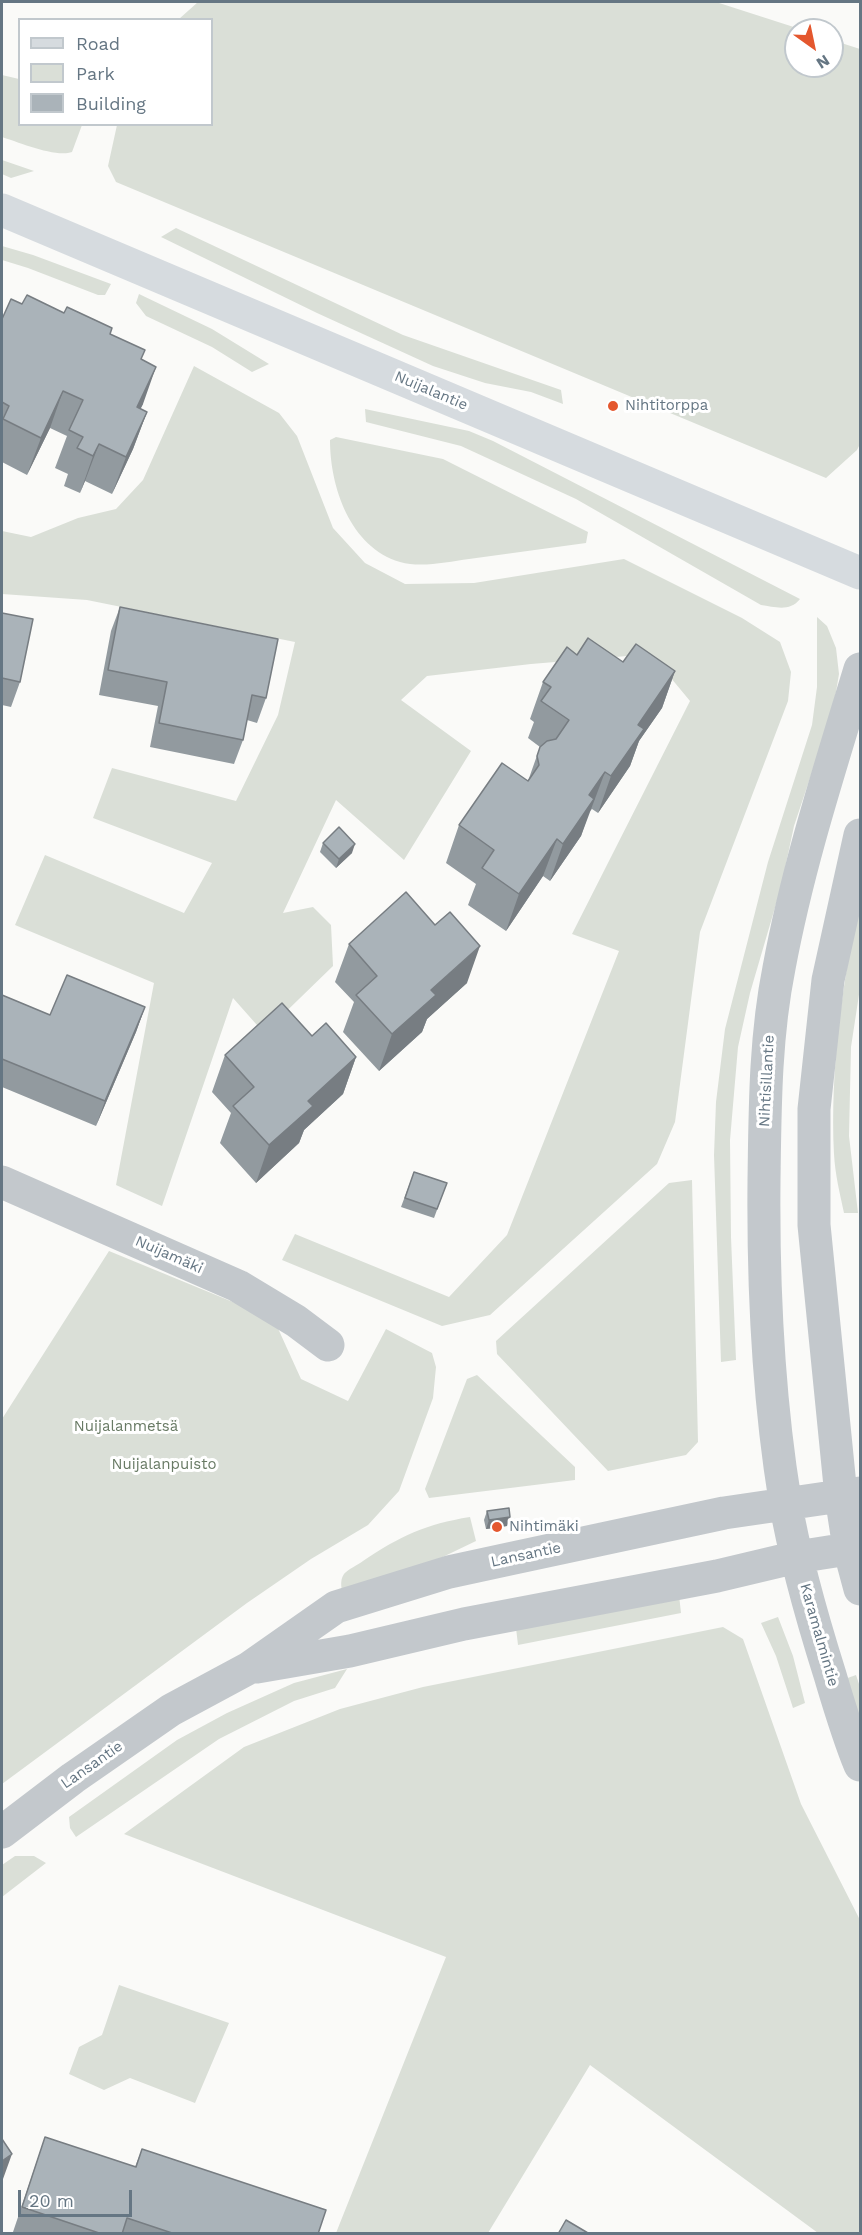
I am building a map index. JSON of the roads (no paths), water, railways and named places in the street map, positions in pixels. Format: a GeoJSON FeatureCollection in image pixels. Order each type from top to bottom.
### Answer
{"type":"FeatureCollection","features":[{"type":"Feature","properties":{"kind":"main road","name":"Nuijalantie"},"geometry":{"type":"LineString","coordinates":[[2,210],[861,573]]}},
{"type":"Feature","properties":{"kind":"street","name":"Nihtisillantie"},"geometry":{"type":"LineString","coordinates":[[785,1502],[774,1425],[763,1252],[765,1098],[770,1031],[778,969],[802,863],[861,669]]}},
{"type":"Feature","properties":{"kind":"street"},"geometry":{"type":"LineString","coordinates":[[861,835],[828,980],[814,1109],[814,1225],[851,1494],[861,1588]]}},
{"type":"Feature","properties":{"kind":"street","name":"Nuijamäki"},"geometry":{"type":"LineString","coordinates":[[2,1182],[238,1286],[328,1345]]}},
{"type":"Feature","properties":{"kind":"street","name":"Lansantie"},"geometry":{"type":"LineString","coordinates":[[2,1832],[73,1778],[171,1710],[249,1668],[336,1607],[449,1572],[724,1513],[785,1502],[851,1494]]}},
{"type":"Feature","properties":{"kind":"street","name":"Karamalmintie"},"geometry":{"type":"LineString","coordinates":[[785,1502],[814,1624],[853,1747],[861,1765]]}},
{"type":"Feature","properties":{"kind":"street","name":"Lansantie"},"geometry":{"type":"LineString","coordinates":[[249,1668],[350,1651],[464,1624],[717,1576],[797,1557],[855,1548]]}},
{"type":"Feature","properties":{"kind":"place","name":"Nihtitorppa"},"geometry":{"type":"Point","coordinates":[613,406]}},
{"type":"Feature","properties":{"kind":"place","name":"Nihtimäki"},"geometry":{"type":"Point","coordinates":[497,1527]}},
{"type":"Feature","properties":{"kind":"park label","name":"Nuijalanmetsä"},"geometry":{"type":"Point","coordinates":[126,1427]}},
{"type":"Feature","properties":{"kind":"park label","name":"Nuijalanpuisto"},"geometry":{"type":"Point","coordinates":[164,1465]}}]}
